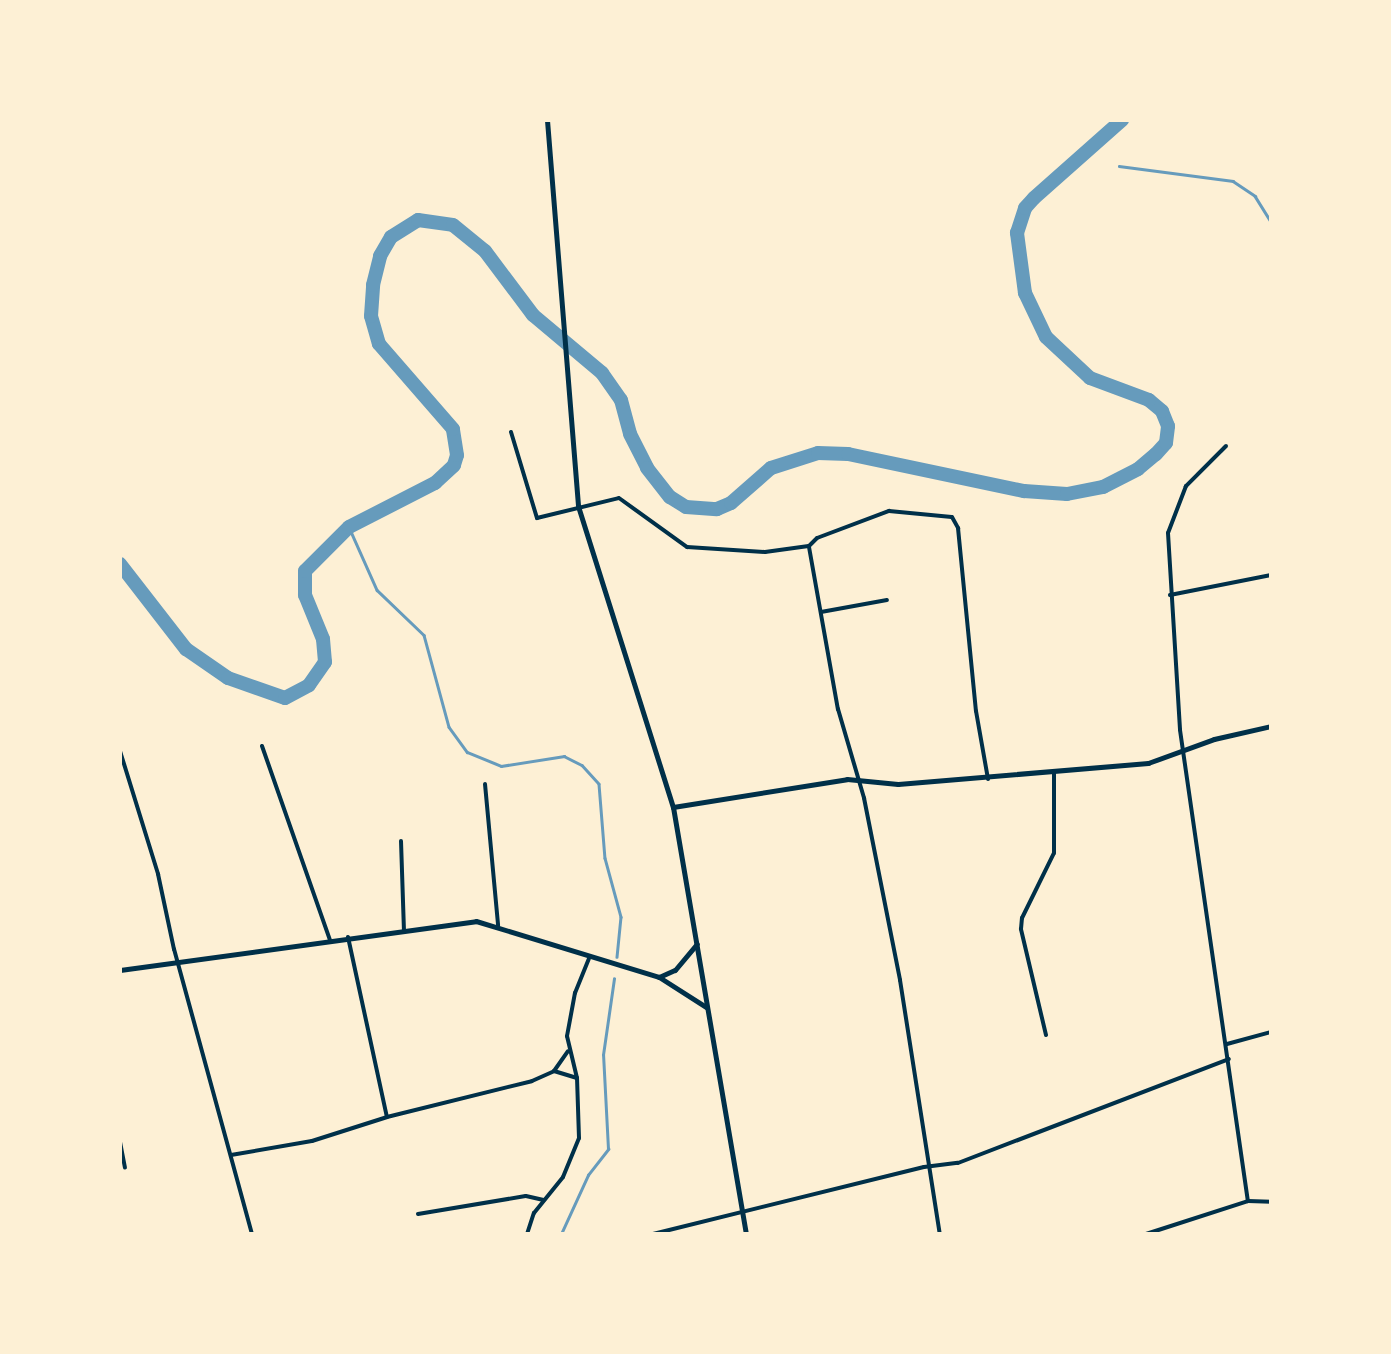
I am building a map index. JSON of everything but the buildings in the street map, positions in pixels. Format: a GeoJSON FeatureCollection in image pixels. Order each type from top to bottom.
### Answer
{"type":"FeatureCollection","features":[{"type":"Feature","properties":{"kind":"street"},"geometry":{"type":"LineString","coordinates":[[547,120],[578,506],[673,807],[746,1234]]}},
{"type":"Feature","properties":{"kind":"street"},"geometry":{"type":"LineString","coordinates":[[511,432],[537,518],[618,498],[687,547],[765,552],[809,546],[817,538],[889,511],[944,514],[955,522],[972,640],[976,711],[988,779]]}},
{"type":"Feature","properties":{"kind":"street"},"geometry":{"type":"LineString","coordinates":[[1226,446],[1224,453],[1193,476],[1170,519],[1170,595],[1183,752],[1248,1201]]}},
{"type":"Feature","properties":{"kind":"street"},"geometry":{"type":"LineString","coordinates":[[809,546],[838,709],[859,780],[932,1165],[940,1234]]}},
{"type":"Feature","properties":{"kind":"street"},"geometry":{"type":"LineString","coordinates":[[1170,595],[1271,574]]}},
{"type":"Feature","properties":{"kind":"street"},"geometry":{"type":"LineString","coordinates":[[821,612],[888,600]]}},
{"type":"Feature","properties":{"kind":"street"},"geometry":{"type":"LineString","coordinates":[[673,807],[836,780],[898,784],[1148,763],[1271,726]]}},
{"type":"Feature","properties":{"kind":"street"},"geometry":{"type":"LineString","coordinates":[[262,746],[330,940]]}},
{"type":"Feature","properties":{"kind":"street"},"geometry":{"type":"LineString","coordinates":[[120,750],[158,874],[252,1234]]}},
{"type":"Feature","properties":{"kind":"street"},"geometry":{"type":"LineString","coordinates":[[1046,1035],[1021,929],[1022,918],[1054,853],[1054,773]]}},
{"type":"Feature","properties":{"kind":"street"},"geometry":{"type":"LineString","coordinates":[[485,784],[498,924]]}},
{"type":"Feature","properties":{"kind":"street"},"geometry":{"type":"LineString","coordinates":[[401,841],[404,930]]}},
{"type":"Feature","properties":{"kind":"street"},"geometry":{"type":"LineString","coordinates":[[120,970],[476,921],[498,924],[589,959],[659,978],[706,1007]]}},
{"type":"Feature","properties":{"kind":"street"},"geometry":{"type":"LineString","coordinates":[[348,937],[387,1117]]}},
{"type":"Feature","properties":{"kind":"street"},"geometry":{"type":"LineString","coordinates":[[659,978],[675,970],[696,944]]}},
{"type":"Feature","properties":{"kind":"street"},"geometry":{"type":"LineString","coordinates":[[527,1234],[544,1200],[563,1177],[580,1138],[577,1078],[568,1052],[575,993],[589,959]]}},
{"type":"Feature","properties":{"kind":"street"},"geometry":{"type":"LineString","coordinates":[[1227,1044],[1271,1032]]}},
{"type":"Feature","properties":{"kind":"street"},"geometry":{"type":"LineString","coordinates":[[231,1156],[312,1141],[387,1117],[532,1082],[554,1071],[568,1052]]}},
{"type":"Feature","properties":{"kind":"street"},"geometry":{"type":"LineString","coordinates":[[653,1234],[932,1165],[958,1163],[1229,1059]]}},
{"type":"Feature","properties":{"kind":"street"},"geometry":{"type":"LineString","coordinates":[[554,1071],[577,1078]]}},
{"type":"Feature","properties":{"kind":"street"},"geometry":{"type":"LineString","coordinates":[[120,1142],[125,1168]]}},
{"type":"Feature","properties":{"kind":"street"},"geometry":{"type":"LineString","coordinates":[[418,1214],[526,1196],[544,1200]]}},
{"type":"Feature","properties":{"kind":"street"},"geometry":{"type":"LineString","coordinates":[[1146,1234],[1248,1201],[1271,1202]]}},
{"type":"Feature","properties":{"kind":"waterway"},"geometry":{"type":"LineString","coordinates":[[120,564],[186,649],[228,678],[285,698],[309,685],[325,662],[323,639],[305,595],[305,571],[349,527],[435,483],[454,465],[457,455],[453,429],[379,344],[371,316],[380,256],[391,237],[418,220],[453,225],[485,251],[533,315],[602,373],[621,400],[630,434],[647,468],[670,497],[686,507],[717,509],[731,503],[771,468],[818,453],[848,454],[1024,491],[1067,494],[1103,487],[1138,469],[1156,454],[1166,443],[1168,426],[1162,411],[1149,400],[1090,378],[1046,337],[1025,293],[1017,233],[1025,208],[1034,198],[1122,120]]}},
{"type":"Feature","properties":{"kind":"waterway"},"geometry":{"type":"LineString","coordinates":[[1119,166],[1233,181],[1255,196],[1271,222]]}},
{"type":"Feature","properties":{"kind":"waterway"},"geometry":{"type":"LineString","coordinates":[[349,527],[377,590],[424,635],[449,727],[467,752],[501,766],[564,756],[582,765],[599,784],[605,858],[621,917],[617,957]]}},
{"type":"Feature","properties":{"kind":"waterway"},"geometry":{"type":"LineString","coordinates":[[561,1234],[588,1175],[608,1149],[603,1055],[614,979]]}}]}
